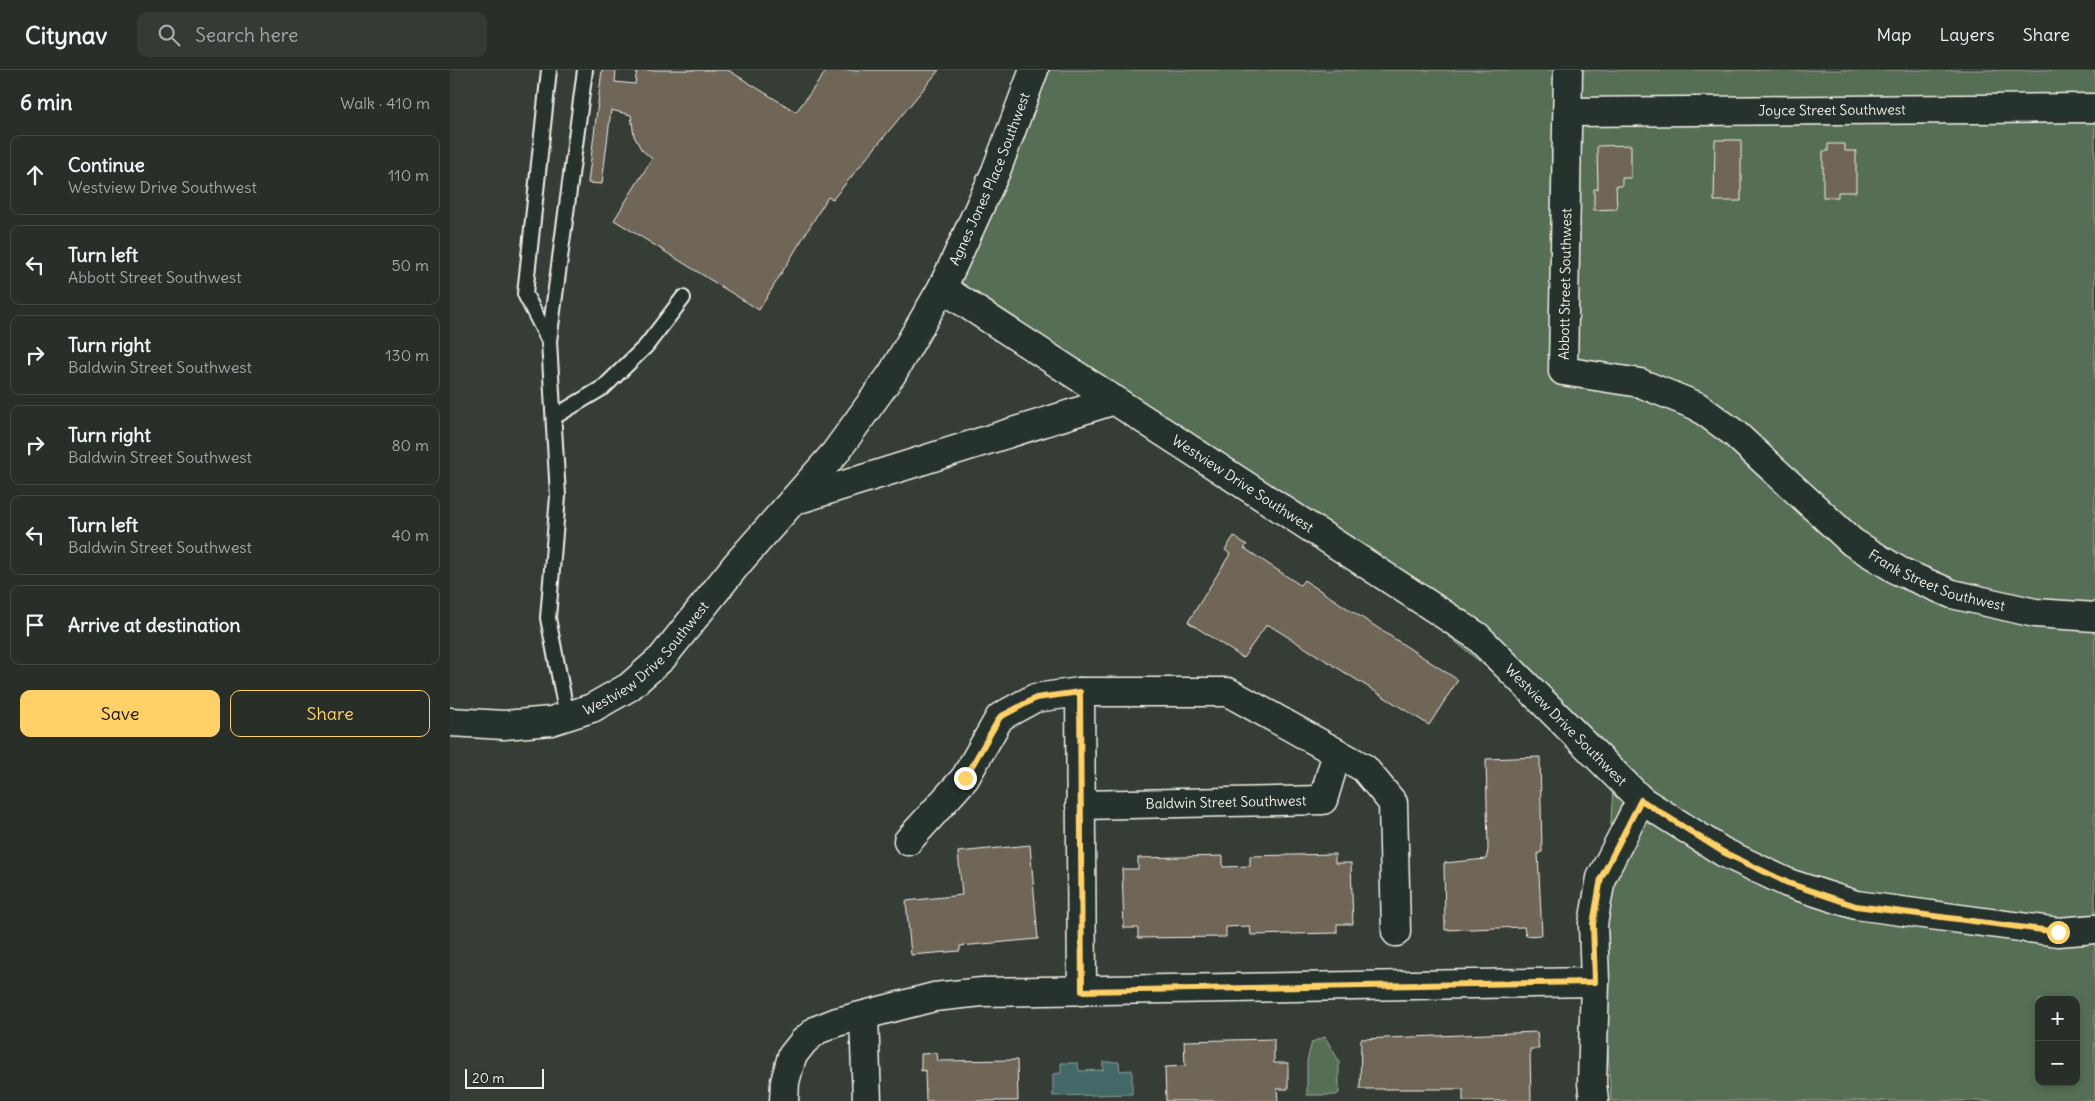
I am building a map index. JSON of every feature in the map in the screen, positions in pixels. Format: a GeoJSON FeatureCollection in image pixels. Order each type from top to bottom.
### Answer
{"type":"FeatureCollection","features":[{"type":"Feature","properties":{"kind":"street","name":"Agnes Jones Place Southwest"},"geometry":{"type":"LineString","coordinates":[[942,288],[996,171],[1034,70]]}},
{"type":"Feature","properties":{"kind":"street","name":"Abbott Street Southwest"},"geometry":{"type":"LineString","coordinates":[[1568,70],[1563,371],[1640,383],[1697,406],[1734,433],[1802,495]]}},
{"type":"Feature","properties":{"kind":"street","name":"Joyce Street Southwest"},"geometry":{"type":"LineString","coordinates":[[1568,112],[2095,108]]}},
{"type":"Feature","properties":{"kind":"street","name":"Westview Drive Southwest"},"geometry":{"type":"LineString","coordinates":[[450,722],[504,725],[550,721],[567,716],[592,708],[629,687],[662,658],[737,564],[835,453],[892,374],[942,288],[1477,636],[1641,800],[1723,852],[1788,883],[1856,906],[2058,932],[2095,929]]}},
{"type":"Feature","properties":{"kind":"street"},"geometry":{"type":"LineString","coordinates":[[793,501],[1116,400]]}},
{"type":"Feature","properties":{"kind":"street","name":"Frank Street Southwest"},"geometry":{"type":"LineString","coordinates":[[1802,495],[1852,542],[1899,572],[1952,594],[2035,613],[2095,617]]}},
{"type":"Feature","properties":{"kind":"street"},"geometry":{"type":"LineString","coordinates":[[1080,692],[1082,991]]}},
{"type":"Feature","properties":{"kind":"street"},"geometry":{"type":"LineString","coordinates":[[908,841],[965,778],[1000,717],[1036,698],[1080,692],[1228,692],[1364,768],[1393,803],[1396,932]]}},
{"type":"Feature","properties":{"kind":"street","name":"Baldwin Street Southwest"},"geometry":{"type":"LineString","coordinates":[[1080,805],[1323,800],[1337,753]]}},
{"type":"Feature","properties":{"kind":"street"},"geometry":{"type":"LineString","coordinates":[[1594,1101],[1592,1083],[1595,982],[1593,924],[1601,878],[1641,800]]}},
{"type":"Feature","properties":{"kind":"street"},"geometry":{"type":"LineString","coordinates":[[784,1101],[785,1082],[792,1056],[804,1041],[817,1030],[837,1022],[934,997],[982,992],[1595,982]]}},
{"type":"Feature","properties":{"kind":"street"},"geometry":{"type":"LineString","coordinates":[[864,1016],[867,1101]]}},
{"type":"Feature","properties":{"kind":"lane"},"geometry":{"type":"LineString","coordinates":[[549,70],[525,294],[549,341]]}},
{"type":"Feature","properties":{"kind":"lane"},"geometry":{"type":"LineString","coordinates":[[567,716],[548,618],[558,496],[549,341],[585,70]]}},
{"type":"Feature","properties":{"kind":"lane"},"geometry":{"type":"LineString","coordinates":[[554,417],[604,387],[646,346],[683,298]]}},
{"type":"Feature","properties":{"kind":"green space"},"geometry":{"type":"Polygon","coordinates":[[[1040,70],[2095,70],[2095,1101],[1611,1101],[1603,965],[1613,785],[1520,695],[1416,609],[947,305],[1040,70]]]}},
{"type":"Feature","properties":{"kind":"green space"},"geometry":{"type":"Polygon","coordinates":[[[1325,1037],[1339,1061],[1339,1093],[1336,1095],[1307,1095],[1307,1061],[1312,1042],[1325,1037]]]}},
{"type":"Feature","properties":{"kind":"water"},"geometry":{"type":"Polygon","coordinates":[[[1103,1062],[1119,1062],[1120,1071],[1132,1070],[1132,1094],[1053,1096],[1053,1074],[1061,1073],[1061,1063],[1078,1063],[1079,1071],[1103,1070],[1103,1062]]]}},
{"type":"Feature","properties":{"kind":"building"},"geometry":{"type":"Polygon","coordinates":[[[602,70],[616,70],[615,82],[635,84],[637,70],[728,70],[796,112],[827,70],[939,70],[833,199],[828,197],[759,310],[614,220],[652,159],[641,149],[634,136],[631,115],[611,110],[602,184],[588,183],[602,70]]]}},
{"type":"Feature","properties":{"kind":"building"},"geometry":{"type":"Polygon","coordinates":[[[1715,140],[1741,140],[1741,201],[1714,201],[1715,140]]]}},
{"type":"Feature","properties":{"kind":"building"},"geometry":{"type":"Polygon","coordinates":[[[1828,144],[1845,144],[1845,151],[1856,151],[1856,192],[1838,192],[1838,197],[1823,197],[1823,151],[1828,151],[1828,144]]]}},
{"type":"Feature","properties":{"kind":"building"},"geometry":{"type":"Polygon","coordinates":[[[1631,145],[1631,178],[1622,178],[1622,186],[1616,186],[1617,209],[1594,210],[1594,189],[1598,189],[1597,146],[1631,145]]]}},
{"type":"Feature","properties":{"kind":"building"},"geometry":{"type":"Polygon","coordinates":[[[1234,536],[1247,545],[1244,548],[1300,585],[1304,580],[1458,680],[1429,725],[1267,624],[1243,658],[1188,622],[1230,554],[1225,550],[1234,536]]]}},
{"type":"Feature","properties":{"kind":"building"},"geometry":{"type":"Polygon","coordinates":[[[1540,757],[1542,852],[1538,853],[1542,935],[1526,936],[1524,927],[1445,930],[1444,863],[1486,859],[1488,850],[1486,759],[1540,757]]]}},
{"type":"Feature","properties":{"kind":"building"},"geometry":{"type":"Polygon","coordinates":[[[1030,845],[1038,939],[960,946],[960,951],[911,955],[906,901],[962,895],[958,852],[1030,845]]]}},
{"type":"Feature","properties":{"kind":"building"},"geometry":{"type":"Polygon","coordinates":[[[1335,854],[1335,863],[1351,863],[1353,924],[1337,924],[1337,933],[1251,935],[1250,926],[1226,927],[1226,937],[1138,938],[1138,928],[1124,928],[1122,869],[1138,869],[1138,858],[1223,856],[1223,867],[1250,866],[1250,856],[1335,854]]]}},
{"type":"Feature","properties":{"kind":"building"},"geometry":{"type":"Polygon","coordinates":[[[1537,1032],[1539,1049],[1530,1049],[1531,1101],[1463,1101],[1463,1089],[1360,1089],[1361,1039],[1537,1032]]]}},
{"type":"Feature","properties":{"kind":"building"},"geometry":{"type":"Polygon","coordinates":[[[1274,1039],[1274,1063],[1288,1063],[1288,1089],[1277,1089],[1278,1101],[1166,1101],[1165,1067],[1185,1066],[1184,1041],[1274,1039]]]}},
{"type":"Feature","properties":{"kind":"building"},"geometry":{"type":"Polygon","coordinates":[[[937,1053],[938,1061],[1017,1060],[1018,1101],[926,1101],[925,1070],[921,1071],[921,1054],[937,1053]]]}},
{"type":"Feature","properties":{"kind":"route"},"geometry":{"type":"LineString","coordinates":[[965,778],[1000,717],[1036,698],[1080,692],[1082,991],[1595,982],[1593,924],[1601,878],[1641,800],[1723,852],[1788,883],[1856,906],[2058,932]]}}]}
